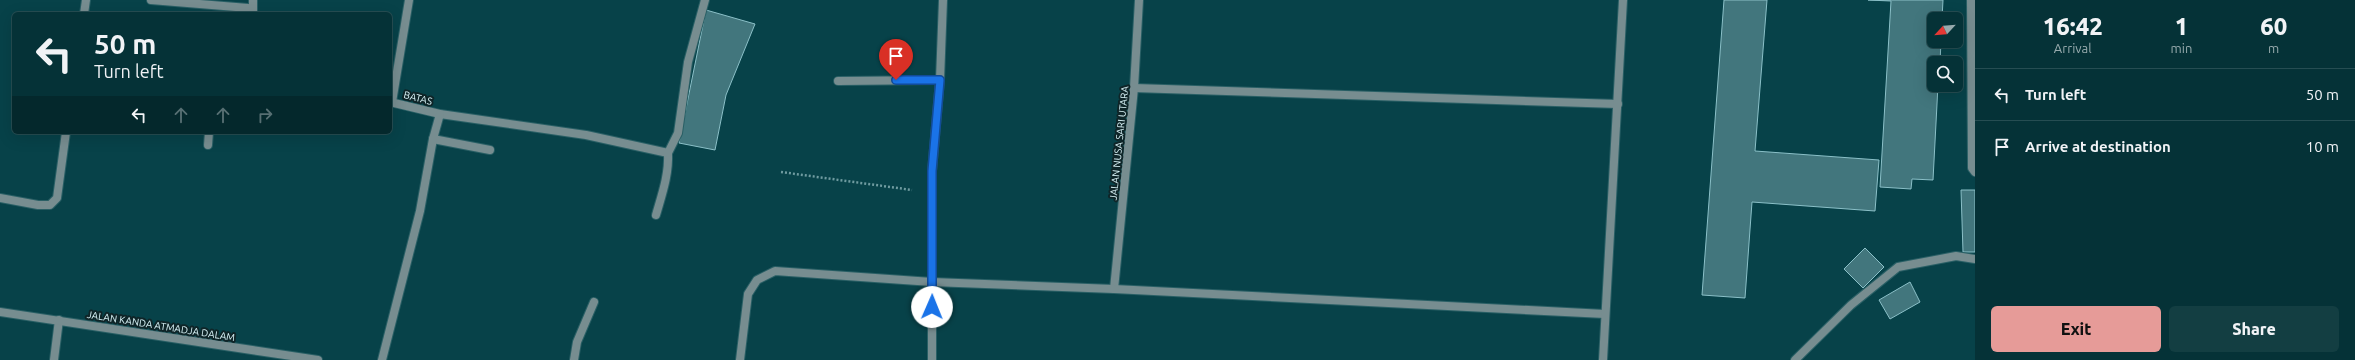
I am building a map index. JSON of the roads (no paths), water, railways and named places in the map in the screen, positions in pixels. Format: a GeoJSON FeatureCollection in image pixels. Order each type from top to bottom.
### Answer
{"type":"FeatureCollection","features":[{"type":"Feature","properties":{"kind":"street"},"geometry":{"type":"LineString","coordinates":[[84,12],[86,0]]}},
{"type":"Feature","properties":{"kind":"street"},"geometry":{"type":"LineString","coordinates":[[151,0],[252,12],[253,0]]}},
{"type":"Feature","properties":{"kind":"street"},"geometry":{"type":"LineString","coordinates":[[392,96],[408,0]]}},
{"type":"Feature","properties":{"kind":"street"},"geometry":{"type":"LineString","coordinates":[[656,215],[669,168],[668,153],[678,132],[688,62],[705,0]]}},
{"type":"Feature","properties":{"kind":"street"},"geometry":{"type":"LineString","coordinates":[[932,360],[932,193],[940,80],[943,0]]}},
{"type":"Feature","properties":{"kind":"street","name":"JALAN NUSA SARI UTARA"},"geometry":{"type":"LineString","coordinates":[[1114,289],[1134,88],[1139,0]]}},
{"type":"Feature","properties":{"kind":"street"},"geometry":{"type":"LineString","coordinates":[[1603,360],[1623,0]]}},
{"type":"Feature","properties":{"kind":"street"},"geometry":{"type":"LineString","coordinates":[[1971,0],[1972,168],[1975,172]]}},
{"type":"Feature","properties":{"kind":"street"},"geometry":{"type":"LineString","coordinates":[[838,81],[940,80]]}},
{"type":"Feature","properties":{"kind":"street"},"geometry":{"type":"LineString","coordinates":[[1134,88],[1618,104]]}},
{"type":"Feature","properties":{"kind":"street","name":"BATAS"},"geometry":{"type":"LineString","coordinates":[[392,102],[440,114],[579,134],[668,153]]}},
{"type":"Feature","properties":{"kind":"street"},"geometry":{"type":"LineString","coordinates":[[382,360],[420,211],[433,139],[440,114]]}},
{"type":"Feature","properties":{"kind":"street"},"geometry":{"type":"LineString","coordinates":[[0,198],[38,205],[50,205],[57,198],[66,134]]}},
{"type":"Feature","properties":{"kind":"street"},"geometry":{"type":"LineString","coordinates":[[208,145],[209,134]]}},
{"type":"Feature","properties":{"kind":"street"},"geometry":{"type":"LineString","coordinates":[[433,139],[490,150]]}},
{"type":"Feature","properties":{"kind":"street"},"geometry":{"type":"LineString","coordinates":[[1795,360],[1851,305],[1898,267],[1956,256],[1975,259]]}},
{"type":"Feature","properties":{"kind":"street"},"geometry":{"type":"LineString","coordinates":[[740,360],[748,294],[757,280],[775,271],[932,282],[1114,289],[1605,314]]}},
{"type":"Feature","properties":{"kind":"street"},"geometry":{"type":"LineString","coordinates":[[574,360],[577,342],[594,302]]}},
{"type":"Feature","properties":{"kind":"street","name":"JALAN KANDA ATMADJA DALAM"},"geometry":{"type":"LineString","coordinates":[[0,312],[318,360]]}},
{"type":"Feature","properties":{"kind":"street"},"geometry":{"type":"LineString","coordinates":[[54,360],[59,320]]}}]}
